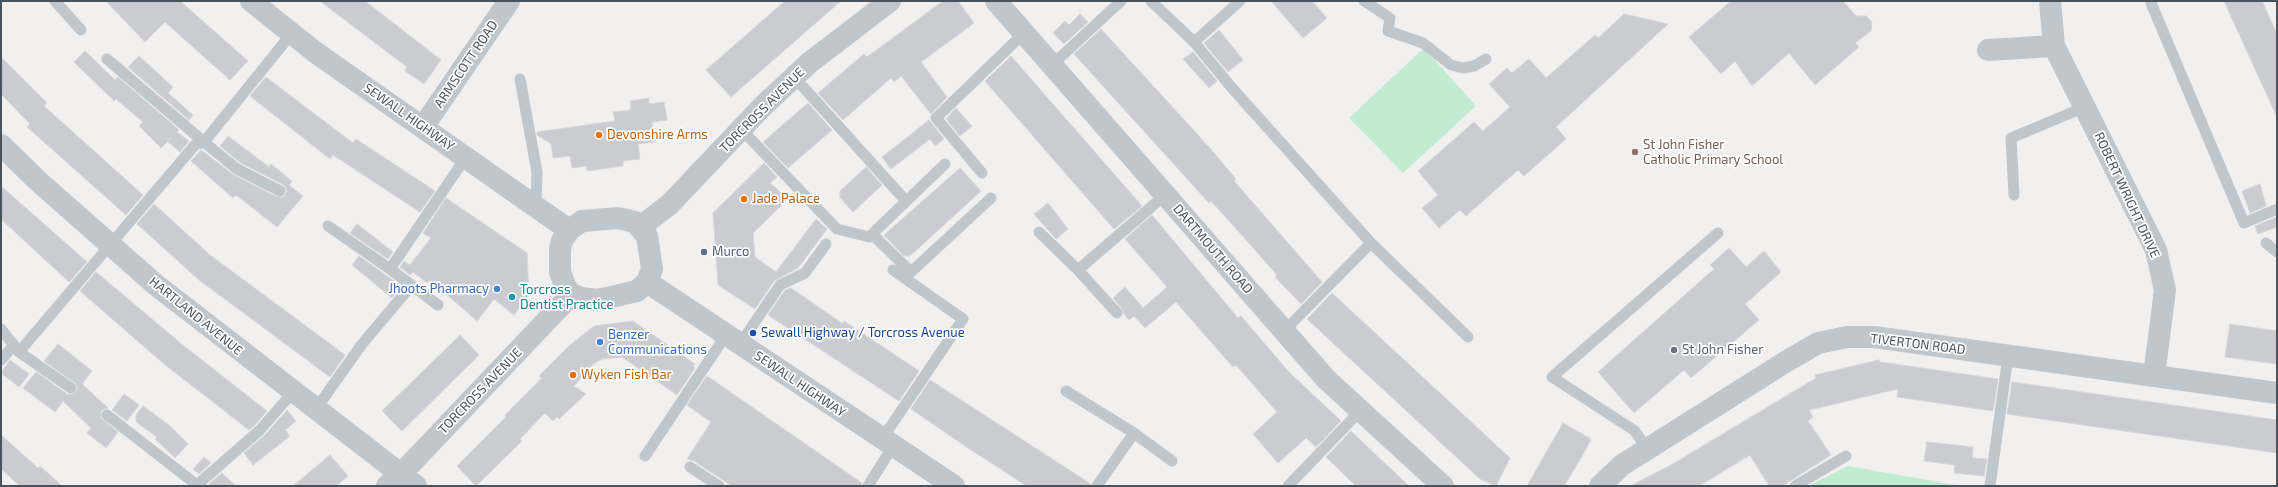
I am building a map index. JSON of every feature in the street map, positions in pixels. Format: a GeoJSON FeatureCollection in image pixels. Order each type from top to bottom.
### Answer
{"type":"FeatureCollection","features":[{"type":"Feature","properties":{"kind":"street","name":"ARMSCOTT ROAD"},"geometry":{"type":"LineString","coordinates":[[423,127],[508,1]]}},
{"type":"Feature","properties":{"kind":"street","name":"TORCROSS AVENUE"},"geometry":{"type":"LineString","coordinates":[[640,227],[669,205],[741,129],[809,63],[890,1]]}},
{"type":"Feature","properties":{"kind":"street","name":"DARTMOUTH ROAD"},"geometry":{"type":"LineString","coordinates":[[996,1],[1326,378],[1443,486]]}},
{"type":"Feature","properties":{"kind":"street","name":"ROBERT WRIGHT DRIVE"},"geometry":{"type":"LineString","coordinates":[[2050,1],[2054,46],[2156,250],[2165,290],[2154,376]]}},
{"type":"Feature","properties":{"kind":"street","name":"SEWALL HIGHWAY"},"geometry":{"type":"LineString","coordinates":[[253,2],[292,33],[569,230]]}},
{"type":"Feature","properties":{"kind":"street"},"geometry":{"type":"LineString","coordinates":[[1988,50],[2054,46]]}},
{"type":"Feature","properties":{"kind":"street","name":"HARTLAND AVENUE"},"geometry":{"type":"LineString","coordinates":[[1,145],[38,181],[156,285],[316,409],[401,482]]}},
{"type":"Feature","properties":{"kind":"street"},"geometry":{"type":"LineString","coordinates":[[618,218],[630,219],[640,227],[649,241],[652,269],[647,282],[637,291],[598,300],[581,298],[572,294],[562,280],[560,259],[562,241],[569,230],[582,221],[618,218]]}},
{"type":"Feature","properties":{"kind":"street","name":"SEWALL HIGHWAY"},"geometry":{"type":"LineString","coordinates":[[647,282],[954,486]]}},
{"type":"Feature","properties":{"kind":"street","name":"TORCROSS AVENUE"},"geometry":{"type":"LineString","coordinates":[[401,482],[572,294]]}},
{"type":"Feature","properties":{"kind":"street","name":"TIVERTON ROAD"},"geometry":{"type":"LineString","coordinates":[[1600,486],[1622,465],[1818,343],[1846,337],[1874,337],[2277,393]]}},
{"type":"Feature","properties":{"kind":"lane"},"geometry":{"type":"LineString","coordinates":[[55,1],[82,30]]}},
{"type":"Feature","properties":{"kind":"lane"},"geometry":{"type":"LineString","coordinates":[[1052,66],[1121,1]]}},
{"type":"Feature","properties":{"kind":"lane"},"geometry":{"type":"LineString","coordinates":[[1151,1],[1194,42],[1232,88],[1371,243],[1468,337]]}},
{"type":"Feature","properties":{"kind":"lane"},"geometry":{"type":"LineString","coordinates":[[1194,42],[1240,1]]}},
{"type":"Feature","properties":{"kind":"lane"},"geometry":{"type":"LineString","coordinates":[[1364,1],[1390,18],[1388,31],[1422,43],[1451,65],[1463,68],[1474,66],[1486,59]]}},
{"type":"Feature","properties":{"kind":"lane"},"geometry":{"type":"LineString","coordinates":[[2152,2],[2244,223],[2277,209]]}},
{"type":"Feature","properties":{"kind":"lane"},"geometry":{"type":"LineString","coordinates":[[1,360],[16,349],[87,274],[110,244],[195,145],[204,142],[292,33]]}},
{"type":"Feature","properties":{"kind":"lane"},"geometry":{"type":"LineString","coordinates":[[982,173],[936,118],[1024,33]]}},
{"type":"Feature","properties":{"kind":"lane"},"geometry":{"type":"LineString","coordinates":[[107,59],[237,169],[280,191]]}},
{"type":"Feature","properties":{"kind":"lane"},"geometry":{"type":"LineString","coordinates":[[794,78],[906,201]]}},
{"type":"Feature","properties":{"kind":"lane"},"geometry":{"type":"LineString","coordinates":[[520,79],[538,172],[536,206]]}},
{"type":"Feature","properties":{"kind":"lane"},"geometry":{"type":"LineString","coordinates":[[2014,195],[2011,138],[2085,107]]}},
{"type":"Feature","properties":{"kind":"lane"},"geometry":{"type":"LineString","coordinates":[[741,129],[837,228],[868,237],[945,164]]}},
{"type":"Feature","properties":{"kind":"lane"},"geometry":{"type":"LineString","coordinates":[[390,270],[466,157]]}},
{"type":"Feature","properties":{"kind":"lane"},"geometry":{"type":"LineString","coordinates":[[1078,270],[1165,195]]}},
{"type":"Feature","properties":{"kind":"lane"},"geometry":{"type":"LineString","coordinates":[[872,234],[911,272],[991,198]]}},
{"type":"Feature","properties":{"kind":"lane"},"geometry":{"type":"LineString","coordinates":[[328,226],[438,306]]}},
{"type":"Feature","properties":{"kind":"lane"},"geometry":{"type":"LineString","coordinates":[[1039,232],[1078,270],[1117,313]]}},
{"type":"Feature","properties":{"kind":"lane"},"geometry":{"type":"LineString","coordinates":[[1647,449],[1635,431],[1552,377],[1718,233]]}},
{"type":"Feature","properties":{"kind":"lane"},"geometry":{"type":"LineString","coordinates":[[1284,331],[1371,243]]}},
{"type":"Feature","properties":{"kind":"lane"},"geometry":{"type":"LineString","coordinates":[[2266,243],[2277,252]]}},
{"type":"Feature","properties":{"kind":"lane"},"geometry":{"type":"LineString","coordinates":[[645,456],[733,340],[780,285],[806,273],[826,244]]}},
{"type":"Feature","properties":{"kind":"lane"},"geometry":{"type":"LineString","coordinates":[[868,486],[887,442],[963,319],[893,270]]}},
{"type":"Feature","properties":{"kind":"lane"},"geometry":{"type":"LineString","coordinates":[[316,409],[362,344],[412,286]]}},
{"type":"Feature","properties":{"kind":"lane"},"geometry":{"type":"LineString","coordinates":[[1,329],[16,349],[71,388]]}},
{"type":"Feature","properties":{"kind":"lane"},"geometry":{"type":"LineString","coordinates":[[1990,486],[2008,356]]}},
{"type":"Feature","properties":{"kind":"lane"},"geometry":{"type":"LineString","coordinates":[[1066,391],[1134,434],[1172,461]]}},
{"type":"Feature","properties":{"kind":"lane"},"geometry":{"type":"LineString","coordinates":[[108,414],[197,486],[260,430],[294,392]]}},
{"type":"Feature","properties":{"kind":"lane"},"geometry":{"type":"LineString","coordinates":[[1288,486],[1361,410]]}},
{"type":"Feature","properties":{"kind":"lane"},"geometry":{"type":"LineString","coordinates":[[1097,486],[1134,434]]}},
{"type":"Feature","properties":{"kind":"lane"},"geometry":{"type":"LineString","coordinates":[[1795,486],[1846,456]]}},
{"type":"Feature","properties":{"kind":"lane"},"geometry":{"type":"LineString","coordinates":[[690,467],[719,486]]}},
{"type":"Feature","properties":{"kind":"green space"},"geometry":{"type":"Polygon","coordinates":[[[1424,48],[1476,106],[1403,173],[1349,118],[1424,48]]]}},
{"type":"Feature","properties":{"kind":"green space"},"geometry":{"type":"Polygon","coordinates":[[[1848,466],[1956,485],[1808,486],[1848,466]]]}},
{"type":"Feature","properties":{"kind":"building"},"geometry":{"type":"Polygon","coordinates":[[[106,1],[180,1],[248,61],[230,80],[165,22],[145,42],[106,1]]]}},
{"type":"Feature","properties":{"kind":"building"},"geometry":{"type":"Polygon","coordinates":[[[320,1],[365,1],[441,60],[424,84],[405,71],[407,67],[320,1]]]}},
{"type":"Feature","properties":{"kind":"building"},"geometry":{"type":"Polygon","coordinates":[[[785,1],[841,1],[731,97],[706,70],[785,1]]]}},
{"type":"Feature","properties":{"kind":"building"},"geometry":{"type":"Polygon","coordinates":[[[943,1],[958,1],[974,23],[921,62],[947,97],[931,114],[901,76],[894,82],[891,78],[843,120],[818,93],[864,54],[867,57],[943,1]]]}},
{"type":"Feature","properties":{"kind":"building"},"geometry":{"type":"Polygon","coordinates":[[[1271,1],[1312,1],[1327,18],[1303,38],[1271,1]]]}},
{"type":"Feature","properties":{"kind":"building"},"geometry":{"type":"Polygon","coordinates":[[[1731,1],[1843,1],[1856,16],[1866,16],[1872,22],[1871,31],[1855,43],[1859,47],[1815,85],[1789,53],[1752,86],[1735,61],[1721,74],[1689,37],[1731,1]]]}},
{"type":"Feature","properties":{"kind":"building"},"geometry":{"type":"Polygon","coordinates":[[[2224,1],[2262,1],[2277,34],[2277,117],[2224,1]]]}},
{"type":"Feature","properties":{"kind":"building"},"geometry":{"type":"Polygon","coordinates":[[[1080,14],[1088,22],[1064,44],[1053,33],[1065,21],[1069,25],[1080,14]]]}},
{"type":"Feature","properties":{"kind":"building"},"geometry":{"type":"Polygon","coordinates":[[[1624,14],[1668,24],[1556,127],[1566,139],[1524,176],[1518,170],[1466,216],[1460,210],[1439,228],[1422,208],[1438,195],[1418,171],[1474,122],[1483,131],[1510,107],[1489,84],[1507,68],[1512,73],[1529,59],[1546,78],[1595,35],[1598,38],[1624,14]]]}},
{"type":"Feature","properties":{"kind":"building"},"geometry":{"type":"Polygon","coordinates":[[[1101,29],[1209,147],[1236,179],[1234,181],[1322,282],[1301,304],[1275,277],[1277,275],[1211,201],[1209,203],[1074,54],[1101,29]]]}},
{"type":"Feature","properties":{"kind":"building"},"geometry":{"type":"Polygon","coordinates":[[[1219,30],[1243,60],[1228,72],[1204,43],[1219,30]]]}},
{"type":"Feature","properties":{"kind":"building"},"geometry":{"type":"Polygon","coordinates":[[[85,51],[115,80],[118,77],[179,130],[177,132],[189,141],[180,152],[168,142],[173,136],[161,148],[139,126],[143,122],[116,99],[114,101],[74,62],[85,51]]]}},
{"type":"Feature","properties":{"kind":"building"},"geometry":{"type":"Polygon","coordinates":[[[1193,52],[1217,81],[1209,88],[1183,59],[1193,52]]]}},
{"type":"Feature","properties":{"kind":"building"},"geometry":{"type":"Polygon","coordinates":[[[139,56],[173,87],[168,93],[193,115],[189,120],[128,67],[139,56]]]}},
{"type":"Feature","properties":{"kind":"building"},"geometry":{"type":"Polygon","coordinates":[[[1011,56],[1142,206],[1114,229],[985,81],[1011,56]]]}},
{"type":"Feature","properties":{"kind":"building"},"geometry":{"type":"Polygon","coordinates":[[[1,57],[47,103],[44,106],[143,195],[126,215],[27,127],[30,124],[1,94],[1,57]]]}},
{"type":"Feature","properties":{"kind":"building"},"geometry":{"type":"Polygon","coordinates":[[[266,77],[353,143],[356,139],[435,191],[420,212],[333,155],[330,159],[250,96],[266,77]]]}},
{"type":"Feature","properties":{"kind":"building","name":"Devonshire Arms"},"geometry":{"type":"Polygon","coordinates":[[[649,98],[649,104],[664,102],[667,120],[652,122],[654,142],[638,144],[640,159],[623,161],[623,166],[587,171],[586,166],[572,168],[570,156],[553,158],[551,144],[537,135],[537,132],[615,121],[613,112],[631,110],[630,101],[649,98]]]}},
{"type":"Feature","properties":{"kind":"building"},"geometry":{"type":"Polygon","coordinates":[[[808,103],[832,130],[788,168],[763,142],[808,103]]]}},
{"type":"Feature","properties":{"kind":"building"},"geometry":{"type":"Polygon","coordinates":[[[956,108],[972,126],[960,136],[946,119],[956,108]]]}},
{"type":"Feature","properties":{"kind":"building"},"geometry":{"type":"Polygon","coordinates":[[[929,120],[944,139],[935,146],[930,139],[891,169],[882,157],[929,120]]]}},
{"type":"Feature","properties":{"kind":"building"},"geometry":{"type":"Polygon","coordinates":[[[228,136],[269,167],[271,164],[292,181],[289,185],[303,196],[277,227],[236,195],[233,198],[191,161],[201,150],[234,175],[277,197],[284,197],[287,191],[284,185],[241,163],[220,146],[228,136]]]}},
{"type":"Feature","properties":{"kind":"building"},"geometry":{"type":"Polygon","coordinates":[[[764,163],[777,177],[770,183],[788,199],[753,233],[755,257],[776,272],[816,219],[827,229],[798,268],[774,281],[755,309],[718,285],[713,213],[764,163]]]}},
{"type":"Feature","properties":{"kind":"building"},"geometry":{"type":"Polygon","coordinates":[[[866,167],[882,185],[853,212],[840,198],[840,191],[866,167]]]}},
{"type":"Feature","properties":{"kind":"building"},"geometry":{"type":"Polygon","coordinates":[[[960,168],[981,191],[910,256],[904,256],[884,235],[960,168]]]}},
{"type":"Feature","properties":{"kind":"building"},"geometry":{"type":"Polygon","coordinates":[[[2260,184],[2266,206],[2250,213],[2242,191],[2260,184]]]}},
{"type":"Feature","properties":{"kind":"building"},"geometry":{"type":"Polygon","coordinates":[[[1,186],[87,262],[69,282],[1,219],[1,186]]]}},
{"type":"Feature","properties":{"kind":"building"},"geometry":{"type":"Polygon","coordinates":[[[446,198],[527,253],[529,295],[514,315],[494,299],[477,321],[430,280],[427,283],[413,272],[410,275],[400,267],[404,261],[410,265],[431,238],[423,233],[446,198]]]}},
{"type":"Feature","properties":{"kind":"building"},"geometry":{"type":"Polygon","coordinates":[[[1048,203],[1068,229],[1056,239],[1034,214],[1048,203]]]}},
{"type":"Feature","properties":{"kind":"building"},"geometry":{"type":"Polygon","coordinates":[[[154,204],[210,255],[345,355],[330,377],[199,280],[137,224],[154,204]]]}},
{"type":"Feature","properties":{"kind":"building"},"geometry":{"type":"Polygon","coordinates":[[[1152,215],[1238,318],[1241,316],[1288,371],[1341,421],[1316,447],[1306,438],[1278,463],[1253,434],[1277,412],[1236,365],[1233,367],[1176,302],[1145,328],[1134,316],[1129,320],[1124,314],[1113,298],[1125,287],[1143,308],[1167,287],[1125,239],[1152,215]]]}},
{"type":"Feature","properties":{"kind":"building"},"geometry":{"type":"Polygon","coordinates":[[[2277,217],[2277,227],[2258,234],[2255,226],[2277,217]]]}},
{"type":"Feature","properties":{"kind":"building"},"geometry":{"type":"Polygon","coordinates":[[[357,224],[393,252],[388,259],[350,233],[357,224]]]}},
{"type":"Feature","properties":{"kind":"building","name":"St John Fisher"},"geometry":{"type":"Polygon","coordinates":[[[1729,248],[1746,267],[1764,251],[1781,272],[1745,304],[1759,320],[1691,378],[1684,370],[1634,413],[1598,372],[1714,269],[1710,265],[1729,248]]]}},
{"type":"Feature","properties":{"kind":"building"},"geometry":{"type":"Polygon","coordinates":[[[359,256],[401,286],[392,298],[352,265],[359,256]]]}},
{"type":"Feature","properties":{"kind":"building"},"geometry":{"type":"Polygon","coordinates":[[[96,272],[184,346],[267,411],[255,425],[249,430],[164,364],[80,291],[96,272]]]}},
{"type":"Feature","properties":{"kind":"building"},"geometry":{"type":"Polygon","coordinates":[[[791,288],[843,324],[844,321],[919,371],[899,401],[768,315],[785,290],[791,288]]]}},
{"type":"Feature","properties":{"kind":"building"},"geometry":{"type":"Polygon","coordinates":[[[1332,293],[1510,458],[1496,486],[1480,479],[1307,319],[1332,293]]]}},
{"type":"Feature","properties":{"kind":"building"},"geometry":{"type":"Polygon","coordinates":[[[633,321],[695,364],[693,366],[695,368],[677,395],[622,357],[602,359],[593,364],[574,386],[586,394],[559,419],[557,417],[553,421],[545,413],[520,439],[522,441],[476,486],[457,466],[506,417],[505,415],[542,378],[539,376],[569,346],[594,326],[633,321]]]}},
{"type":"Feature","properties":{"kind":"building"},"geometry":{"type":"Polygon","coordinates":[[[2230,324],[2277,331],[2277,364],[2225,357],[2230,324]]]}},
{"type":"Feature","properties":{"kind":"building"},"geometry":{"type":"Polygon","coordinates":[[[460,335],[479,355],[402,431],[382,411],[460,335]]]}},
{"type":"Feature","properties":{"kind":"building"},"geometry":{"type":"Polygon","coordinates":[[[58,344],[92,371],[82,384],[108,408],[101,411],[101,418],[118,432],[106,448],[87,433],[91,428],[63,401],[55,412],[23,388],[36,372],[67,394],[71,395],[76,392],[78,388],[75,383],[44,361],[58,344]]]}},
{"type":"Feature","properties":{"kind":"building"},"geometry":{"type":"Polygon","coordinates":[[[10,360],[29,374],[19,387],[1,373],[10,360]]]}},
{"type":"Feature","properties":{"kind":"building"},"geometry":{"type":"Polygon","coordinates":[[[1879,360],[1880,362],[1998,379],[1993,411],[1897,397],[1898,389],[1809,410],[1813,417],[1808,421],[1831,455],[1782,486],[1769,486],[1750,455],[1699,486],[1630,486],[1671,465],[1816,378],[1815,375],[1879,360]]]}},
{"type":"Feature","properties":{"kind":"building"},"geometry":{"type":"Polygon","coordinates":[[[707,376],[862,483],[861,486],[732,486],[694,461],[687,459],[711,422],[687,405],[707,376]]]}},
{"type":"Feature","properties":{"kind":"building"},"geometry":{"type":"Polygon","coordinates":[[[930,380],[1091,484],[1090,486],[1027,486],[968,448],[911,409],[930,380]]]}},
{"type":"Feature","properties":{"kind":"building"},"geometry":{"type":"Polygon","coordinates":[[[2012,382],[2277,420],[2277,453],[2007,414],[2012,382]]]}},
{"type":"Feature","properties":{"kind":"building"},"geometry":{"type":"Polygon","coordinates":[[[124,394],[139,405],[127,421],[112,410],[124,394]]]}},
{"type":"Feature","properties":{"kind":"building"},"geometry":{"type":"Polygon","coordinates":[[[143,406],[169,425],[188,444],[175,458],[155,439],[157,437],[136,422],[136,415],[143,406]]]}},
{"type":"Feature","properties":{"kind":"building"},"geometry":{"type":"Polygon","coordinates":[[[287,410],[296,421],[285,430],[290,436],[253,465],[244,453],[265,435],[287,410]]]}},
{"type":"Feature","properties":{"kind":"building"},"geometry":{"type":"Polygon","coordinates":[[[1563,423],[1591,439],[1584,453],[1564,486],[1527,486],[1563,423]]]}},
{"type":"Feature","properties":{"kind":"building"},"geometry":{"type":"Polygon","coordinates":[[[1351,431],[1409,486],[1356,486],[1326,457],[1351,431]]]}},
{"type":"Feature","properties":{"kind":"building"},"geometry":{"type":"Polygon","coordinates":[[[1,435],[38,468],[40,466],[62,486],[20,486],[1,469],[1,435]]]}},
{"type":"Feature","properties":{"kind":"building"},"geometry":{"type":"Polygon","coordinates":[[[1927,442],[1973,447],[1972,458],[1987,459],[1984,476],[1954,473],[1955,465],[1924,461],[1927,442]]]}},
{"type":"Feature","properties":{"kind":"building"},"geometry":{"type":"Polygon","coordinates":[[[330,455],[348,476],[336,486],[293,486],[330,455]]]}},
{"type":"Feature","properties":{"kind":"building"},"geometry":{"type":"Polygon","coordinates":[[[204,457],[211,463],[199,474],[193,469],[204,457]]]}},
{"type":"Feature","properties":{"kind":"building"},"geometry":{"type":"Polygon","coordinates":[[[222,473],[236,486],[212,486],[209,484],[222,473]]]}},
{"type":"Feature","properties":{"kind":"place","name":"Devonshire Arms"},"geometry":{"type":"Point","coordinates":[599,135]}},
{"type":"Feature","properties":{"kind":"place","name":"St John Fisher Catholic Primary School"},"geometry":{"type":"Point","coordinates":[1635,152]}},
{"type":"Feature","properties":{"kind":"place","name":"Jade Palace"},"geometry":{"type":"Point","coordinates":[744,199]}},
{"type":"Feature","properties":{"kind":"place","name":"Murco"},"geometry":{"type":"Point","coordinates":[704,252]}},
{"type":"Feature","properties":{"kind":"place","name":"Jhoots Pharmacy"},"geometry":{"type":"Point","coordinates":[497,289]}},
{"type":"Feature","properties":{"kind":"place","name":"Torcross Dentist Practice"},"geometry":{"type":"Point","coordinates":[512,297]}},
{"type":"Feature","properties":{"kind":"place","name":"Sewall Highway / Torcross Avenue"},"geometry":{"type":"Point","coordinates":[753,333]}},
{"type":"Feature","properties":{"kind":"place","name":"Benzer Communications"},"geometry":{"type":"Point","coordinates":[600,342]}},
{"type":"Feature","properties":{"kind":"place","name":"St John Fisher"},"geometry":{"type":"Point","coordinates":[1674,350]}},
{"type":"Feature","properties":{"kind":"place","name":"Wyken Fish Bar"},"geometry":{"type":"Point","coordinates":[573,375]}}]}
